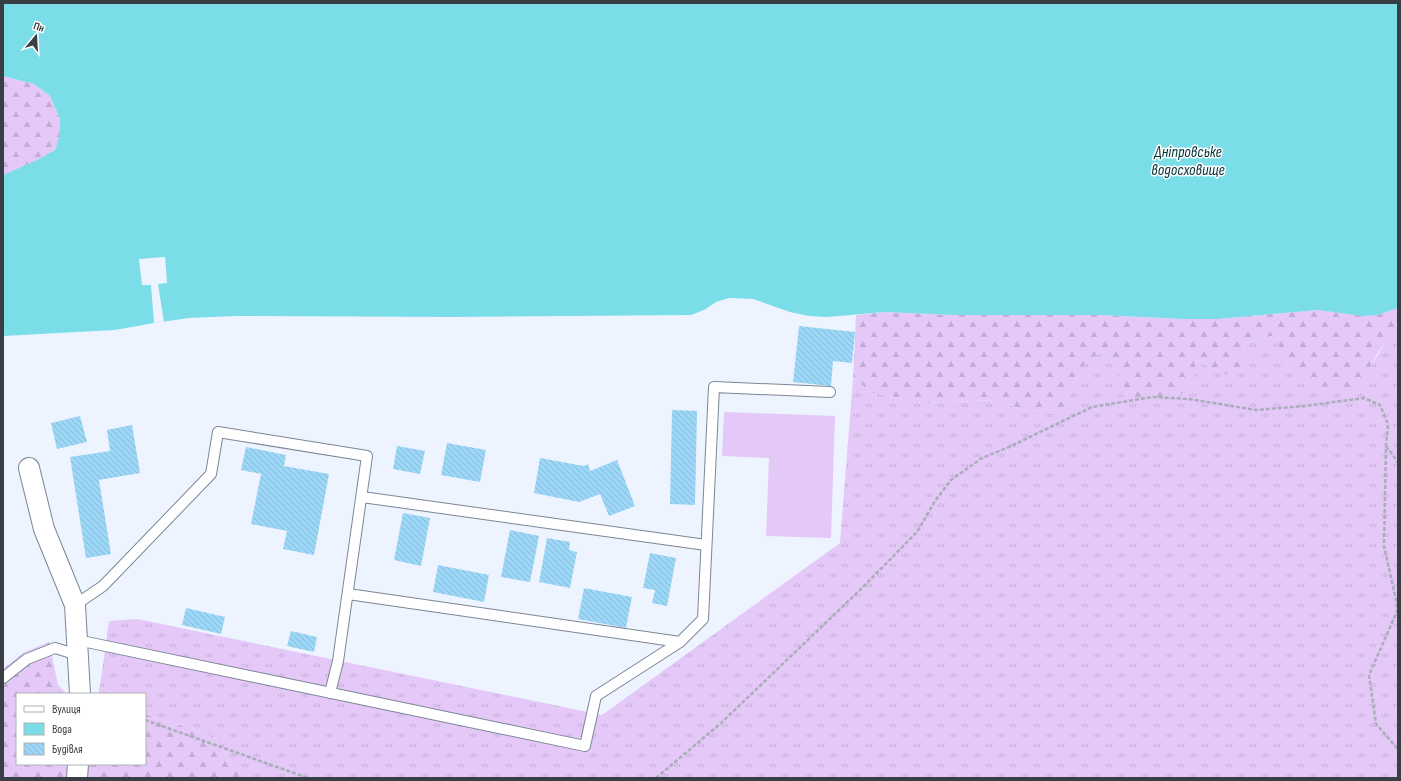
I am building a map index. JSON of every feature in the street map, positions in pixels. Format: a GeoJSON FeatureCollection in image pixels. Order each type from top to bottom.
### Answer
{"type":"FeatureCollection","features":[{"type":"Feature","properties":{"kind":"street"},"geometry":{"type":"LineString","coordinates":[[29,468],[44,529],[75,605],[80,693]]}},
{"type":"Feature","properties":{"kind":"street"},"geometry":{"type":"LineString","coordinates":[[77,778],[78,765]]}},
{"type":"Feature","properties":{"kind":"lane"},"geometry":{"type":"LineString","coordinates":[[3,678],[27,660],[55,648],[77,648],[330,693],[585,746],[591,713],[596,696],[680,642],[703,619],[714,387],[830,392]]}},
{"type":"Feature","properties":{"kind":"lane"},"geometry":{"type":"LineString","coordinates":[[75,605],[103,586],[211,474],[218,432],[367,456],[338,661],[330,693]]}},
{"type":"Feature","properties":{"kind":"lane"},"geometry":{"type":"LineString","coordinates":[[362,497],[706,545]]}},
{"type":"Feature","properties":{"kind":"lane"},"geometry":{"type":"LineString","coordinates":[[348,594],[680,642]]}},
{"type":"Feature","properties":{"kind":"path"},"geometry":{"type":"LineString","coordinates":[[656,778],[720,724],[862,589],[917,532],[935,500],[951,480],[982,458],[1092,408],[1152,397],[1189,399],[1256,410],[1304,406],[1364,398],[1380,405],[1388,424],[1386,445],[1384,546],[1398,609],[1369,675],[1376,724],[1398,749]]}},
{"type":"Feature","properties":{"kind":"path"},"geometry":{"type":"LineString","coordinates":[[1386,445],[1398,462]]}},
{"type":"Feature","properties":{"kind":"path"},"geometry":{"type":"LineString","coordinates":[[146,720],[308,778]]}},
{"type":"Feature","properties":{"kind":"green space"},"geometry":{"type":"Polygon","coordinates":[[[3,76],[34,84],[50,96],[60,119],[60,134],[55,150],[3,175],[3,76]]]}},
{"type":"Feature","properties":{"kind":"green space"},"geometry":{"type":"Polygon","coordinates":[[[1398,308],[1398,344],[1387,340],[1377,354],[1359,388],[1330,387],[1310,383],[1302,378],[1294,372],[1288,364],[1275,335],[1243,344],[1244,359],[1241,372],[1224,374],[1196,360],[1193,380],[1179,397],[1164,400],[1133,400],[1118,392],[1120,360],[1100,352],[1082,367],[1061,409],[1027,411],[995,400],[923,403],[874,393],[853,379],[856,315],[885,312],[955,315],[1099,315],[1217,319],[1318,310],[1360,315],[1377,315],[1398,308]]]}},
{"type":"Feature","properties":{"kind":"green space"},"geometry":{"type":"Polygon","coordinates":[[[1276,335],[1288,365],[1369,369],[1387,340],[1398,344],[1398,778],[241,778],[213,736],[146,714],[146,693],[110,693],[100,686],[109,621],[137,619],[602,715],[840,543],[853,379],[874,393],[923,403],[995,400],[1027,411],[1061,409],[1082,367],[1100,352],[1121,360],[1196,360],[1224,374],[1244,359],[1243,344],[1276,335]]]}},
{"type":"Feature","properties":{"kind":"green space"},"geometry":{"type":"Polygon","coordinates":[[[724,412],[835,416],[831,538],[766,536],[769,458],[722,456],[724,412]]]}},
{"type":"Feature","properties":{"kind":"green space"},"geometry":{"type":"Polygon","coordinates":[[[49,642],[58,685],[66,693],[16,693],[16,765],[146,765],[146,714],[213,736],[241,778],[3,778],[3,669],[23,653],[49,642]]]}},
{"type":"Feature","properties":{"kind":"green space"},"geometry":{"type":"Polygon","coordinates":[[[100,686],[110,693],[98,693],[100,686]]]}},
{"type":"Feature","properties":{"kind":"water","name":"Дніпровське водосховище"},"geometry":{"type":"Polygon","coordinates":[[[3,3],[1398,3],[1398,308],[1377,315],[1363,316],[1318,310],[1217,319],[1099,315],[955,315],[885,312],[827,317],[809,316],[790,312],[753,299],[729,298],[716,302],[704,310],[691,315],[452,317],[237,316],[189,318],[115,330],[3,336],[3,175],[55,150],[60,134],[60,119],[50,96],[34,84],[3,76],[3,3]]]}},
{"type":"Feature","properties":{"kind":"pier"},"geometry":{"type":"Polygon","coordinates":[[[165,257],[167,283],[158,284],[164,322],[154,323],[151,285],[142,285],[139,259],[165,257]]]}},
{"type":"Feature","properties":{"kind":"building"},"geometry":{"type":"Polygon","coordinates":[[[799,326],[855,332],[852,363],[833,361],[831,386],[793,382],[799,326]]]}},
{"type":"Feature","properties":{"kind":"building"},"geometry":{"type":"Polygon","coordinates":[[[672,410],[697,411],[695,505],[670,504],[672,410]]]}},
{"type":"Feature","properties":{"kind":"building"},"geometry":{"type":"Polygon","coordinates":[[[80,416],[87,442],[57,449],[51,423],[80,416]]]}},
{"type":"Feature","properties":{"kind":"building"},"geometry":{"type":"Polygon","coordinates":[[[132,425],[140,473],[99,480],[111,554],[86,558],[70,457],[110,451],[107,430],[132,425]]]}},
{"type":"Feature","properties":{"kind":"building"},"geometry":{"type":"Polygon","coordinates":[[[447,443],[486,450],[480,482],[441,475],[447,443]]]}},
{"type":"Feature","properties":{"kind":"building"},"geometry":{"type":"Polygon","coordinates":[[[397,446],[425,451],[420,474],[393,469],[397,446]]]}},
{"type":"Feature","properties":{"kind":"building"},"geometry":{"type":"Polygon","coordinates":[[[246,447],[286,455],[284,466],[329,474],[314,555],[283,549],[287,531],[251,524],[261,474],[241,470],[246,447]]]}},
{"type":"Feature","properties":{"kind":"building"},"geometry":{"type":"Polygon","coordinates":[[[540,458],[584,466],[588,464],[590,471],[617,460],[635,506],[609,516],[600,494],[579,502],[534,493],[540,458]]]}},
{"type":"Feature","properties":{"kind":"building"},"geometry":{"type":"Polygon","coordinates":[[[403,513],[430,518],[421,566],[394,560],[403,513]]]}},
{"type":"Feature","properties":{"kind":"building"},"geometry":{"type":"Polygon","coordinates":[[[510,530],[539,536],[530,582],[501,577],[510,530]]]}},
{"type":"Feature","properties":{"kind":"building"},"geometry":{"type":"Polygon","coordinates":[[[547,538],[570,542],[569,550],[577,552],[570,588],[539,582],[547,538]]]}},
{"type":"Feature","properties":{"kind":"building"},"geometry":{"type":"Polygon","coordinates":[[[650,553],[676,558],[667,606],[652,603],[655,590],[643,588],[650,553]]]}},
{"type":"Feature","properties":{"kind":"building"},"geometry":{"type":"Polygon","coordinates":[[[438,565],[489,575],[484,602],[433,592],[438,565]]]}},
{"type":"Feature","properties":{"kind":"building"},"geometry":{"type":"Polygon","coordinates":[[[584,588],[632,597],[626,628],[578,619],[584,588]]]}},
{"type":"Feature","properties":{"kind":"building"},"geometry":{"type":"Polygon","coordinates":[[[186,608],[225,617],[221,634],[182,625],[186,608]]]}},
{"type":"Feature","properties":{"kind":"building"},"geometry":{"type":"Polygon","coordinates":[[[291,631],[317,637],[314,652],[287,646],[291,631]]]}}]}
